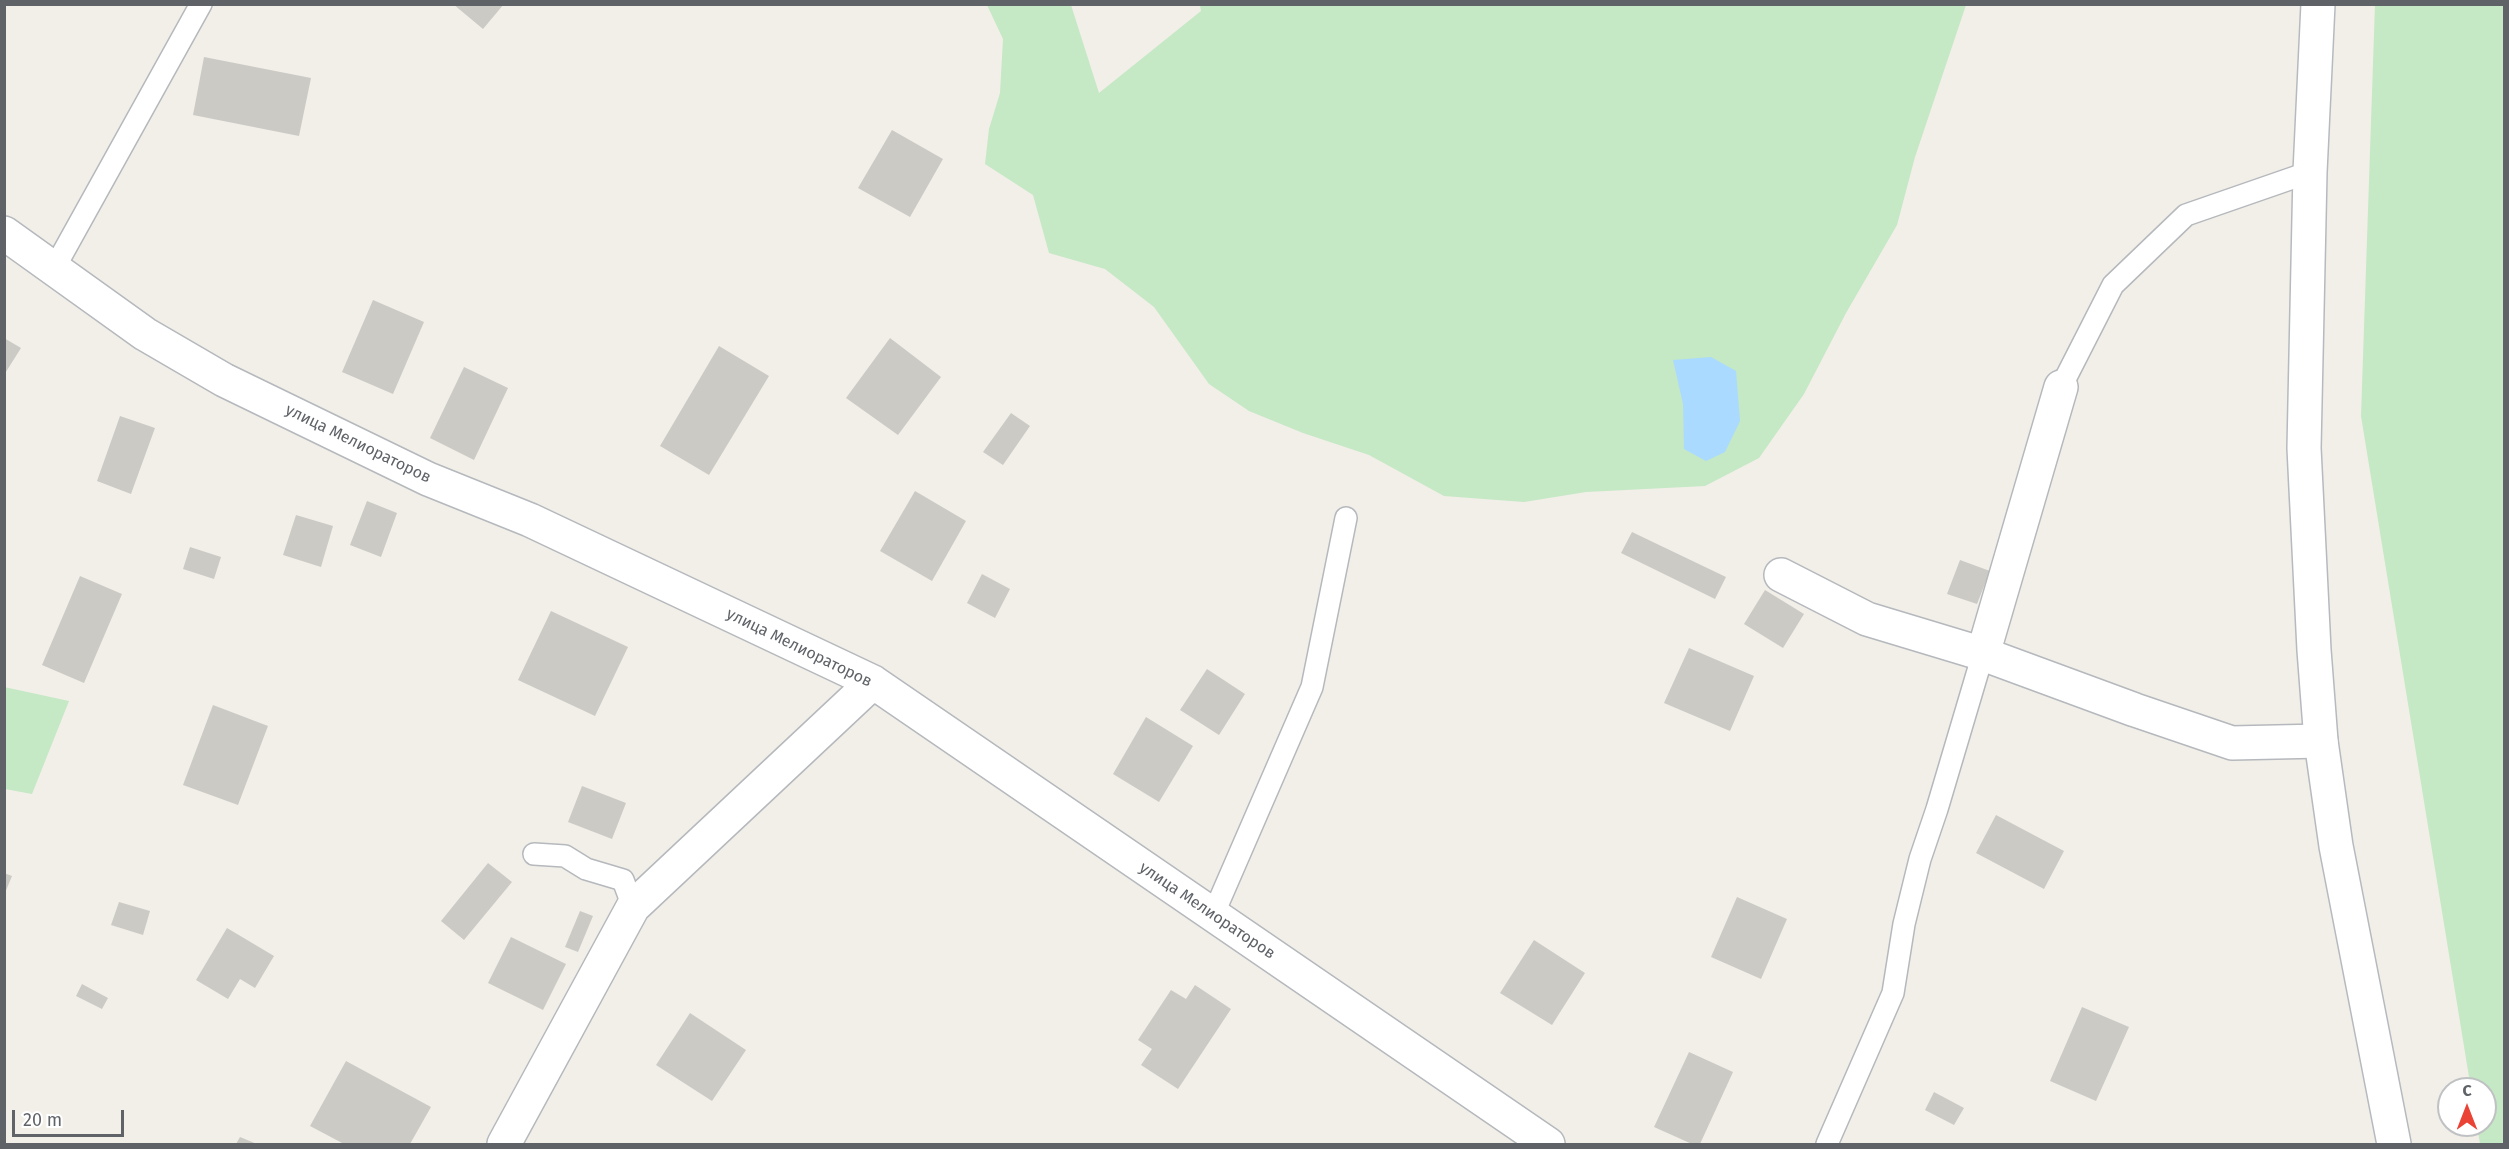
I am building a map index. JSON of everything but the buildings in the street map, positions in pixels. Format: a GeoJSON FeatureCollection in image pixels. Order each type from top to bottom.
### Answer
{"type":"FeatureCollection","features":[{"type":"Feature","properties":{"kind":"street"},"geometry":{"type":"LineString","coordinates":[[2318,4],[2310,172],[2304,448],[2314,650],[2321,741],[2336,846],[2394,1144]]}},
{"type":"Feature","properties":{"kind":"street","name":"улица Мелиораторов"},"geometry":{"type":"LineString","coordinates":[[4,233],[55,267],[145,334],[224,380],[428,479],[530,520],[873,682],[1548,1144]]}},
{"type":"Feature","properties":{"kind":"street"},"geometry":{"type":"LineString","coordinates":[[1983,654],[2061,387]]}},
{"type":"Feature","properties":{"kind":"street"},"geometry":{"type":"LineString","coordinates":[[1781,575],[1867,619],[1983,654],[2135,711],[2232,743],[2321,741]]}},
{"type":"Feature","properties":{"kind":"street"},"geometry":{"type":"LineString","coordinates":[[504,1144],[633,907],[873,682]]}},
{"type":"Feature","properties":{"kind":"lane"},"geometry":{"type":"LineString","coordinates":[[55,267],[201,4]]}},
{"type":"Feature","properties":{"kind":"lane"},"geometry":{"type":"LineString","coordinates":[[2061,387],[2113,285],[2186,215],[2310,172]]}},
{"type":"Feature","properties":{"kind":"lane"},"geometry":{"type":"LineString","coordinates":[[1213,915],[1312,687],[1346,518]]}},
{"type":"Feature","properties":{"kind":"lane"},"geometry":{"type":"LineString","coordinates":[[1827,1144],[1893,993],[1904,924],[1920,859],[1983,654]]}},
{"type":"Feature","properties":{"kind":"lane"},"geometry":{"type":"LineString","coordinates":[[534,854],[565,856],[585,869],[623,880],[633,907]]}},
{"type":"Feature","properties":{"kind":"green space"},"geometry":{"type":"Polygon","coordinates":[[[987,5],[1071,5],[1099,93],[1201,11],[1200,5],[1966,5],[1915,157],[1897,225],[1846,313],[1804,394],[1759,458],[1705,486],[1586,492],[1524,502],[1444,496],[1369,455],[1303,433],[1249,411],[1209,384],[1154,307],[1105,269],[1049,253],[1033,195],[985,164],[989,129],[1000,93],[1003,39],[987,5]]]}},
{"type":"Feature","properties":{"kind":"green space"},"geometry":{"type":"Polygon","coordinates":[[[2375,5],[2504,5],[2504,1144],[2480,1144],[2479,1137],[2497,1137],[2497,1077],[2469,1077],[2361,416],[2375,5]]]}},
{"type":"Feature","properties":{"kind":"green space"},"geometry":{"type":"Polygon","coordinates":[[[4,687],[69,701],[32,794],[5,789],[4,687]]]}},
{"type":"Feature","properties":{"kind":"water"},"geometry":{"type":"Polygon","coordinates":[[[1711,357],[1736,371],[1740,421],[1725,452],[1706,461],[1684,449],[1683,404],[1673,360],[1711,357]]]}}]}
